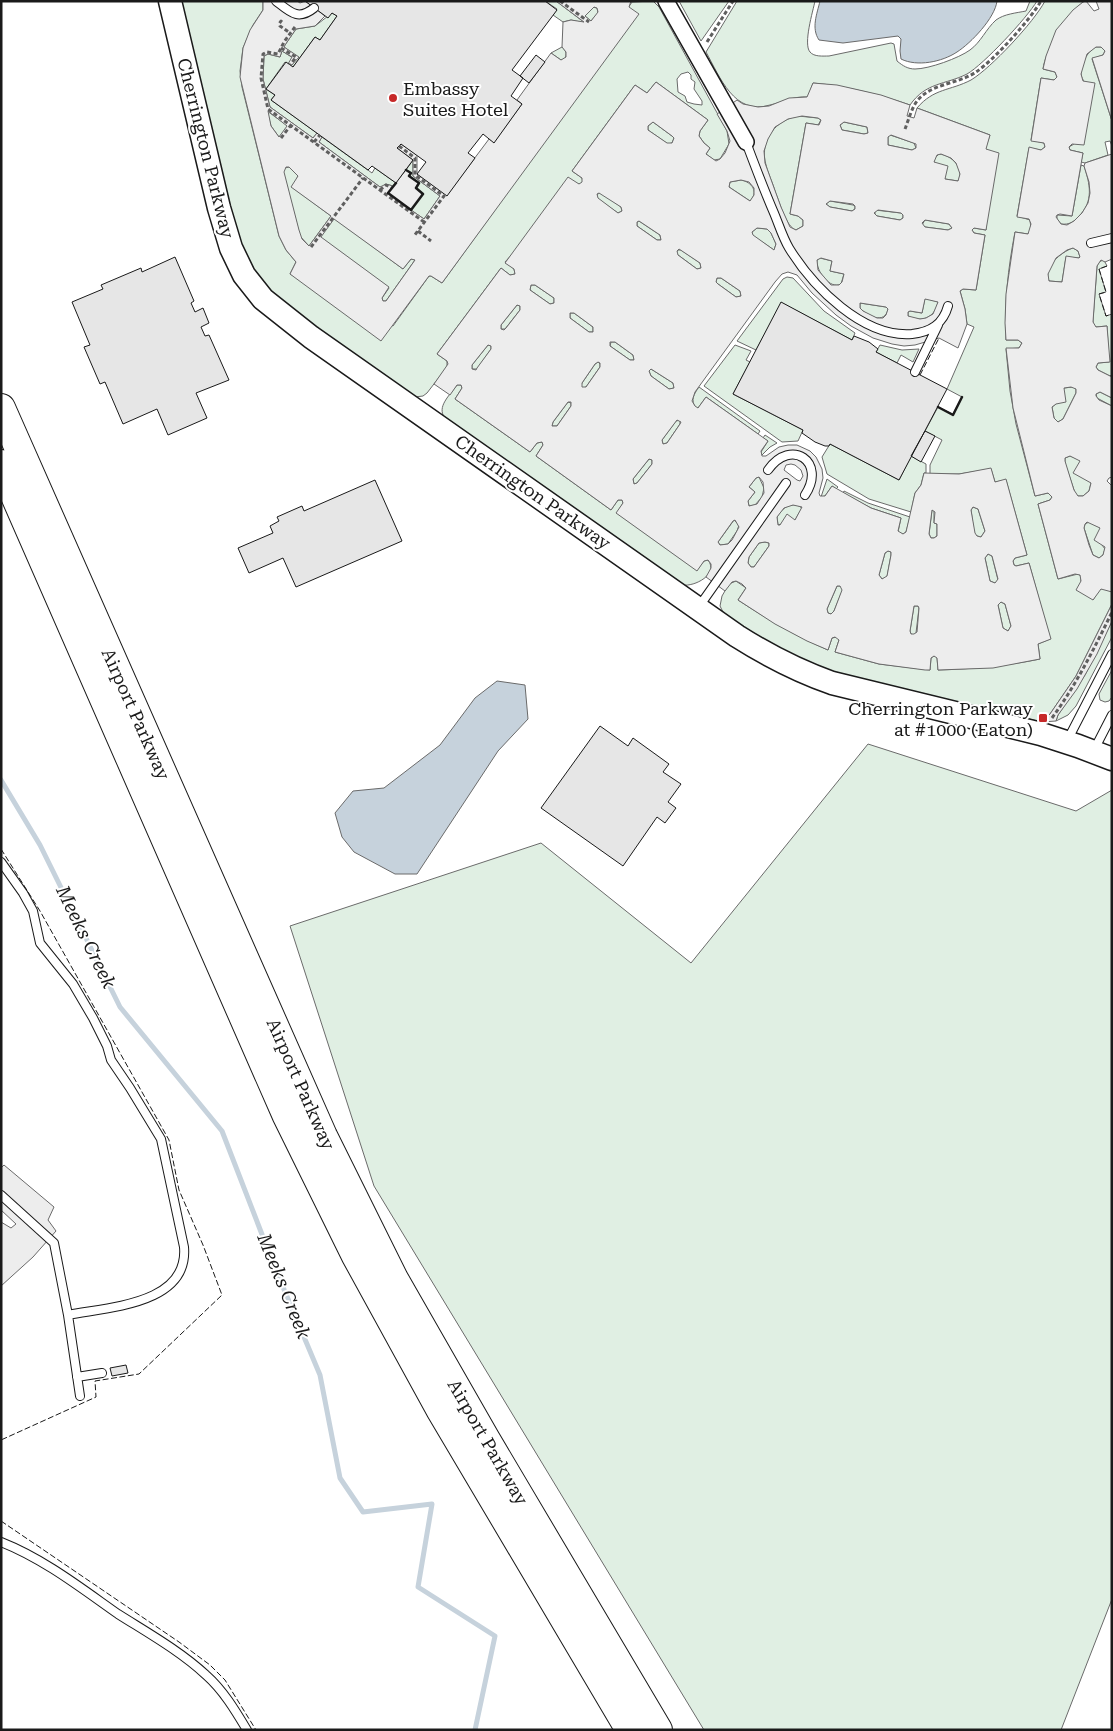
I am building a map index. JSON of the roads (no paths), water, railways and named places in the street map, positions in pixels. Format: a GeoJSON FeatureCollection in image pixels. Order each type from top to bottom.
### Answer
{"type":"FeatureCollection","features":[{"type":"Feature","properties":{"kind":"highway","name":"Airport Parkway"},"geometry":{"type":"LineString","coordinates":[[1,408],[323,1136],[380,1252],[484,1438],[658,1730]]}},
{"type":"Feature","properties":{"kind":"highway","name":"Airport Parkway"},"geometry":{"type":"LineString","coordinates":[[1,464],[286,1114],[356,1256],[440,1409],[630,1730]]}},
{"type":"Feature","properties":{"kind":"highway"},"geometry":{"type":"LineString","coordinates":[[1,479],[102,691]]}},
{"type":"Feature","properties":{"kind":"street","name":"Cherrington Parkway"},"geometry":{"type":"LineString","coordinates":[[170,1],[223,223],[244,275],[263,299],[311,336],[758,650],[818,678],[854,689],[1041,734],[1103,755]]}},
{"type":"Feature","properties":{"kind":"street"},"geometry":{"type":"LineString","coordinates":[[666,1],[746,142]]}},
{"type":"Feature","properties":{"kind":"lane"},"geometry":{"type":"LineString","coordinates":[[276,1],[294,14],[302,15],[314,8]]}},
{"type":"Feature","properties":{"kind":"lane"},"geometry":{"type":"LineString","coordinates":[[746,142],[789,248],[823,291],[856,317],[872,326],[894,333],[916,333],[939,325]]}},
{"type":"Feature","properties":{"kind":"lane"},"geometry":{"type":"LineString","coordinates":[[1091,243],[1112,238]]}},
{"type":"Feature","properties":{"kind":"lane"},"geometry":{"type":"LineString","coordinates":[[914,372],[948,306]]}},
{"type":"Feature","properties":{"kind":"lane"},"geometry":{"type":"LineString","coordinates":[[768,470],[775,460],[783,456],[792,454],[805,459],[813,476],[811,485],[805,495]]}},
{"type":"Feature","properties":{"kind":"lane"},"geometry":{"type":"LineString","coordinates":[[698,608],[786,483]]}},
{"type":"Feature","properties":{"kind":"lane"},"geometry":{"type":"LineString","coordinates":[[1066,742],[1112,654]]}},
{"type":"Feature","properties":{"kind":"lane"},"geometry":{"type":"LineString","coordinates":[[1103,755],[1112,715]]}},
{"type":"Feature","properties":{"kind":"lane"},"geometry":{"type":"LineString","coordinates":[[1,862],[23,892],[33,911],[40,942],[73,984],[107,1046],[111,1060],[161,1139],[184,1247],[185,1256],[181,1270],[172,1283],[162,1290],[150,1297],[132,1303],[68,1315]]}},
{"type":"Feature","properties":{"kind":"lane"},"geometry":{"type":"LineString","coordinates":[[1,1195],[54,1242],[68,1315],[80,1396]]}},
{"type":"Feature","properties":{"kind":"lane"},"geometry":{"type":"LineString","coordinates":[[77,1377],[102,1373]]}},
{"type":"Feature","properties":{"kind":"lane"},"geometry":{"type":"LineString","coordinates":[[1,1542],[30,1556],[183,1657],[216,1685],[247,1730]]}},
{"type":"Feature","properties":{"kind":"waterway","name":"Meeks Creek"},"geometry":{"type":"LineString","coordinates":[[1,780],[40,845],[120,1007],[222,1131],[275,1268],[320,1375],[340,1478],[363,1512],[432,1504],[418,1587],[495,1636],[475,1730]]}},
{"type":"Feature","properties":{"kind":"place","name":"Embassy Suites Hotel"},"geometry":{"type":"Point","coordinates":[393,98]}},
{"type":"Feature","properties":{"kind":"place","name":"Cherrington Parkway at #1000 (Eaton)"},"geometry":{"type":"Point","coordinates":[1043,718]}}]}
